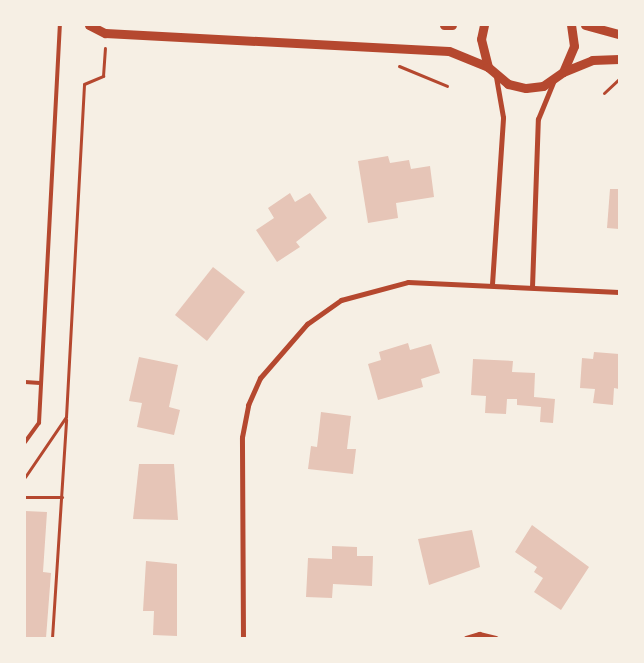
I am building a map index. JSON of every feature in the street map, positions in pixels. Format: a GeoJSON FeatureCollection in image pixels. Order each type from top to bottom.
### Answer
{"type":"FeatureCollection","features":[{"type":"Feature","properties":{"kind":"street"},"geometry":{"type":"LineString","coordinates":[[88,25],[105,33],[449,51],[488,67],[496,76],[526,88],[554,80],[563,72],[592,60],[619,59]]}},
{"type":"Feature","properties":{"kind":"street"},"geometry":{"type":"LineString","coordinates":[[444,25],[452,25]]}},
{"type":"Feature","properties":{"kind":"street"},"geometry":{"type":"LineString","coordinates":[[484,25],[481,39],[488,67]]}},
{"type":"Feature","properties":{"kind":"street"},"geometry":{"type":"LineString","coordinates":[[563,72],[574,46],[571,25]]}},
{"type":"Feature","properties":{"kind":"street"},"geometry":{"type":"LineString","coordinates":[[585,25],[619,34]]}},
{"type":"Feature","properties":{"kind":"street"},"geometry":{"type":"LineString","coordinates":[[492,284],[503,117],[496,76]]}},
{"type":"Feature","properties":{"kind":"street"},"geometry":{"type":"LineString","coordinates":[[532,286],[538,119],[554,80]]}},
{"type":"Feature","properties":{"kind":"street"},"geometry":{"type":"LineString","coordinates":[[244,638],[242,437],[248,405],[260,378],[301,330],[341,300],[408,282],[492,284],[619,292]]}},
{"type":"Feature","properties":{"kind":"street"},"geometry":{"type":"LineString","coordinates":[[466,638],[479,634],[496,638]]}},
{"type":"Feature","properties":{"kind":"lane"},"geometry":{"type":"LineString","coordinates":[[25,442],[39,423],[60,25]]}},
{"type":"Feature","properties":{"kind":"lane"},"geometry":{"type":"LineString","coordinates":[[25,382],[40,383]]}},
{"type":"Feature","properties":{"kind":"path"},"geometry":{"type":"LineString","coordinates":[[52,638],[62,497],[84,84],[103,76],[105,46]]}},
{"type":"Feature","properties":{"kind":"path"},"geometry":{"type":"LineString","coordinates":[[382,48],[397,64],[448,86]]}},
{"type":"Feature","properties":{"kind":"path"},"geometry":{"type":"LineString","coordinates":[[604,93],[619,79]]}},
{"type":"Feature","properties":{"kind":"path"},"geometry":{"type":"LineString","coordinates":[[25,477],[66,417]]}},
{"type":"Feature","properties":{"kind":"path"},"geometry":{"type":"LineString","coordinates":[[25,497],[62,497]]}},
{"type":"Feature","properties":{"kind":"building"},"geometry":{"type":"Polygon","coordinates":[[[388,156],[390,163],[409,160],[411,169],[430,166],[434,197],[396,203],[398,218],[368,223],[358,161],[388,156]]]}},
{"type":"Feature","properties":{"kind":"building"},"geometry":{"type":"Polygon","coordinates":[[[610,189],[619,189],[619,229],[607,228],[610,189]]]}},
{"type":"Feature","properties":{"kind":"building"},"geometry":{"type":"Polygon","coordinates":[[[290,193],[295,202],[310,193],[327,218],[296,242],[300,247],[277,262],[256,230],[274,218],[268,208],[290,193]]]}},
{"type":"Feature","properties":{"kind":"building"},"geometry":{"type":"Polygon","coordinates":[[[213,267],[245,292],[207,341],[175,315],[213,267]]]}},
{"type":"Feature","properties":{"kind":"building"},"geometry":{"type":"Polygon","coordinates":[[[408,343],[410,350],[431,344],[440,373],[421,379],[423,387],[378,400],[368,364],[381,360],[379,352],[408,343]]]}},
{"type":"Feature","properties":{"kind":"building"},"geometry":{"type":"Polygon","coordinates":[[[594,352],[619,354],[619,389],[614,388],[613,405],[593,403],[595,389],[580,388],[582,358],[593,359],[594,352]]]}},
{"type":"Feature","properties":{"kind":"building"},"geometry":{"type":"Polygon","coordinates":[[[139,357],[178,365],[169,407],[180,410],[174,435],[137,427],[142,403],[129,401],[139,357]]]}},
{"type":"Feature","properties":{"kind":"building"},"geometry":{"type":"Polygon","coordinates":[[[473,359],[513,361],[512,372],[535,373],[534,397],[555,399],[553,423],[540,422],[541,407],[517,405],[517,399],[507,399],[506,414],[485,413],[486,396],[471,395],[473,359]]]}},
{"type":"Feature","properties":{"kind":"building"},"geometry":{"type":"Polygon","coordinates":[[[321,412],[351,416],[347,449],[356,449],[353,474],[308,469],[311,446],[317,447],[321,412]]]}},
{"type":"Feature","properties":{"kind":"building"},"geometry":{"type":"Polygon","coordinates":[[[139,464],[174,464],[178,520],[133,519],[139,464]]]}},
{"type":"Feature","properties":{"kind":"building"},"geometry":{"type":"Polygon","coordinates":[[[25,511],[47,512],[43,572],[51,573],[46,638],[25,638],[25,511]]]}},
{"type":"Feature","properties":{"kind":"building"},"geometry":{"type":"Polygon","coordinates":[[[532,525],[589,567],[561,610],[534,592],[543,578],[534,572],[537,567],[515,552],[532,525]]]}},
{"type":"Feature","properties":{"kind":"building"},"geometry":{"type":"Polygon","coordinates":[[[472,530],[480,567],[429,585],[418,539],[472,530]]]}},
{"type":"Feature","properties":{"kind":"building"},"geometry":{"type":"Polygon","coordinates":[[[332,546],[357,547],[357,556],[373,556],[372,586],[333,584],[332,598],[306,597],[308,558],[332,559],[332,546]]]}},
{"type":"Feature","properties":{"kind":"building"},"geometry":{"type":"Polygon","coordinates":[[[146,561],[177,564],[177,636],[153,635],[154,611],[143,611],[146,561]]]}}]}
